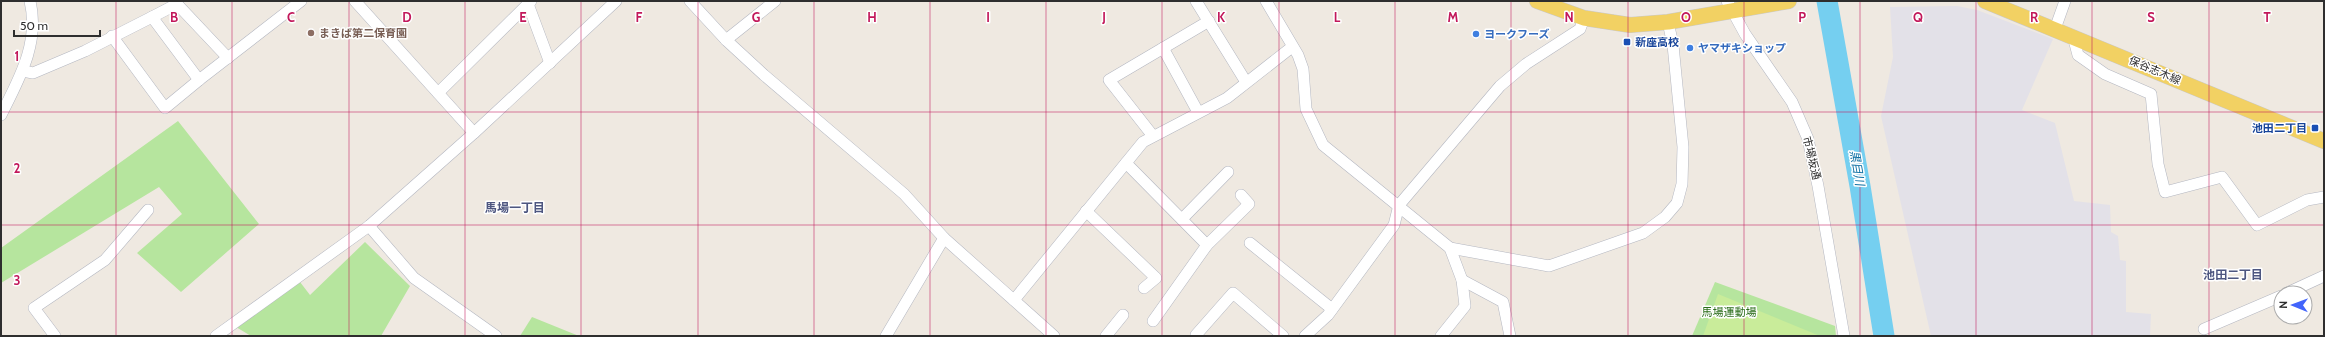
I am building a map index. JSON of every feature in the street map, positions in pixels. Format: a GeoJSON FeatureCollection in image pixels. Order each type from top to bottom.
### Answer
{"type":"FeatureCollection","features":[{"type":"Feature","properties":{"kind":"main road"},"geometry":{"type":"LineString","coordinates":[[1537,1],[1584,18],[1630,26],[1668,22],[1729,6],[1774,4],[1789,1]]}},
{"type":"Feature","properties":{"kind":"main road","name":"保谷志木線"},"geometry":{"type":"LineString","coordinates":[[1985,1],[2073,36],[2324,141]]}},
{"type":"Feature","properties":{"kind":"street"},"geometry":{"type":"LineString","coordinates":[[1,115],[23,71],[33,39],[30,1]]}},
{"type":"Feature","properties":{"kind":"street"},"geometry":{"type":"LineString","coordinates":[[112,36],[165,108],[301,1]]}},
{"type":"Feature","properties":{"kind":"street"},"geometry":{"type":"LineString","coordinates":[[355,1],[474,133]]}},
{"type":"Feature","properties":{"kind":"street"},"geometry":{"type":"LineString","coordinates":[[216,336],[369,226],[474,133],[616,1]]}},
{"type":"Feature","properties":{"kind":"street"},"geometry":{"type":"LineString","coordinates":[[690,1],[726,40],[769,80],[904,194],[944,238],[1054,336]]}},
{"type":"Feature","properties":{"kind":"street"},"geometry":{"type":"LineString","coordinates":[[726,40],[775,1]]}},
{"type":"Feature","properties":{"kind":"street"},"geometry":{"type":"LineString","coordinates":[[1196,1],[1246,82]]}},
{"type":"Feature","properties":{"kind":"street"},"geometry":{"type":"LineString","coordinates":[[1266,1],[1303,69],[1306,110],[1323,145],[1400,205],[1450,248],[1462,280],[1465,306],[1441,336]]}},
{"type":"Feature","properties":{"kind":"street"},"geometry":{"type":"LineString","coordinates":[[2055,29],[2065,1]]}},
{"type":"Feature","properties":{"kind":"street"},"geometry":{"type":"LineString","coordinates":[[438,93],[530,3],[550,63]]}},
{"type":"Feature","properties":{"kind":"street"},"geometry":{"type":"LineString","coordinates":[[23,71],[33,73],[85,51],[177,4],[228,58]]}},
{"type":"Feature","properties":{"kind":"street","name":"市場坂通"},"geometry":{"type":"LineString","coordinates":[[1729,6],[1792,102],[1808,138],[1818,186],[1844,336]]}},
{"type":"Feature","properties":{"kind":"street"},"geometry":{"type":"LineString","coordinates":[[152,17],[199,80]]}},
{"type":"Feature","properties":{"kind":"street"},"geometry":{"type":"LineString","coordinates":[[1305,336],[1332,309],[1394,225],[1400,205],[1500,86],[1526,64],[1575,34],[1580,29],[1584,18]]}},
{"type":"Feature","properties":{"kind":"street"},"geometry":{"type":"LineString","coordinates":[[1153,136],[1110,80],[1208,21]]}},
{"type":"Feature","properties":{"kind":"street"},"geometry":{"type":"LineString","coordinates":[[1450,248],[1549,266],[1643,233],[1665,218],[1677,203],[1682,184],[1683,147],[1674,59],[1668,22]]}},
{"type":"Feature","properties":{"kind":"street"},"geometry":{"type":"LineString","coordinates":[[2073,36],[2078,54],[2105,74],[2151,94],[2158,164],[2165,192],[2222,177],[2257,225],[2307,200],[2324,197]]}},
{"type":"Feature","properties":{"kind":"street"},"geometry":{"type":"LineString","coordinates":[[1014,300],[1143,142],[1227,98],[1292,47]]}},
{"type":"Feature","properties":{"kind":"street"},"geometry":{"type":"LineString","coordinates":[[1163,48],[1198,112]]}},
{"type":"Feature","properties":{"kind":"street"},"geometry":{"type":"LineString","coordinates":[[1126,163],[1208,245]]}},
{"type":"Feature","properties":{"kind":"street"},"geometry":{"type":"LineString","coordinates":[[1182,219],[1228,172]]}},
{"type":"Feature","properties":{"kind":"street"},"geometry":{"type":"LineString","coordinates":[[1153,321],[1208,245],[1249,204],[1241,195]]}},
{"type":"Feature","properties":{"kind":"street"},"geometry":{"type":"LineString","coordinates":[[55,336],[34,308],[105,260],[148,210]]}},
{"type":"Feature","properties":{"kind":"street"},"geometry":{"type":"LineString","coordinates":[[1086,211],[1156,278],[1144,288]]}},
{"type":"Feature","properties":{"kind":"street"},"geometry":{"type":"LineString","coordinates":[[369,226],[414,278],[496,336]]}},
{"type":"Feature","properties":{"kind":"street"},"geometry":{"type":"LineString","coordinates":[[886,336],[944,238]]}},
{"type":"Feature","properties":{"kind":"street"},"geometry":{"type":"LineString","coordinates":[[1250,243],[1332,309]]}},
{"type":"Feature","properties":{"kind":"street"},"geometry":{"type":"LineString","coordinates":[[2304,285],[2324,276]]}},
{"type":"Feature","properties":{"kind":"street"},"geometry":{"type":"LineString","coordinates":[[1462,280],[1503,302],[1510,336]]}},
{"type":"Feature","properties":{"kind":"street"},"geometry":{"type":"LineString","coordinates":[[1198,336],[1196,335],[1233,293],[1283,336]]}},
{"type":"Feature","properties":{"kind":"street"},"geometry":{"type":"LineString","coordinates":[[2204,329],[2273,299]]}},
{"type":"Feature","properties":{"kind":"street"},"geometry":{"type":"LineString","coordinates":[[1106,336],[1122,316]]}},
{"type":"Feature","properties":{"kind":"shaded area"},"geometry":{"type":"Polygon","coordinates":[[[1957,6],[1977,10],[2053,39],[2022,110],[2055,123],[2074,201],[2110,205],[2111,232],[2118,236],[2120,260],[2126,261],[2126,312],[2151,314],[2150,336],[1931,336],[1881,116],[1893,57],[1890,7],[1957,6]]]}},
{"type":"Feature","properties":{"kind":"green space"},"geometry":{"type":"Polygon","coordinates":[[[178,121],[259,224],[181,292],[137,253],[182,214],[159,187],[1,283],[1,248],[178,121]]]}},
{"type":"Feature","properties":{"kind":"green space"},"geometry":{"type":"Polygon","coordinates":[[[365,242],[410,286],[381,336],[251,336],[236,327],[300,282],[310,295],[365,242]]]}},
{"type":"Feature","properties":{"kind":"green space","name":"馬場運動場"},"geometry":{"type":"Polygon","coordinates":[[[1715,282],[1835,326],[1836,336],[1692,336],[1715,282]]]}},
{"type":"Feature","properties":{"kind":"green space"},"geometry":{"type":"Polygon","coordinates":[[[1718,294],[1820,336],[1703,336],[1718,294]]]}},
{"type":"Feature","properties":{"kind":"green space"},"geometry":{"type":"Polygon","coordinates":[[[532,317],[579,336],[520,336],[532,317]]]}},
{"type":"Feature","properties":{"kind":"waterway","name":"黒目川"},"geometry":{"type":"LineString","coordinates":[[1827,1],[1860,186],[1884,336]]}},
{"type":"Feature","properties":{"kind":"place","name":"まきば第二保育園"},"geometry":{"type":"Point","coordinates":[311,33]}},
{"type":"Feature","properties":{"kind":"place","name":"ヨークフーズ"},"geometry":{"type":"Point","coordinates":[1476,34]}},
{"type":"Feature","properties":{"kind":"place","name":"新座高校"},"geometry":{"type":"Point","coordinates":[1627,42]}},
{"type":"Feature","properties":{"kind":"place","name":"ヤマザキショップ"},"geometry":{"type":"Point","coordinates":[1690,48]}},
{"type":"Feature","properties":{"kind":"place","name":"池田二丁目"},"geometry":{"type":"Point","coordinates":[2315,128]}},
{"type":"Feature","properties":{"kind":"district","name":"馬場一丁目"},"geometry":{"type":"Point","coordinates":[515,208]}},
{"type":"Feature","properties":{"kind":"district","name":"池田二丁目"},"geometry":{"type":"Point","coordinates":[2233,275]}}]}
